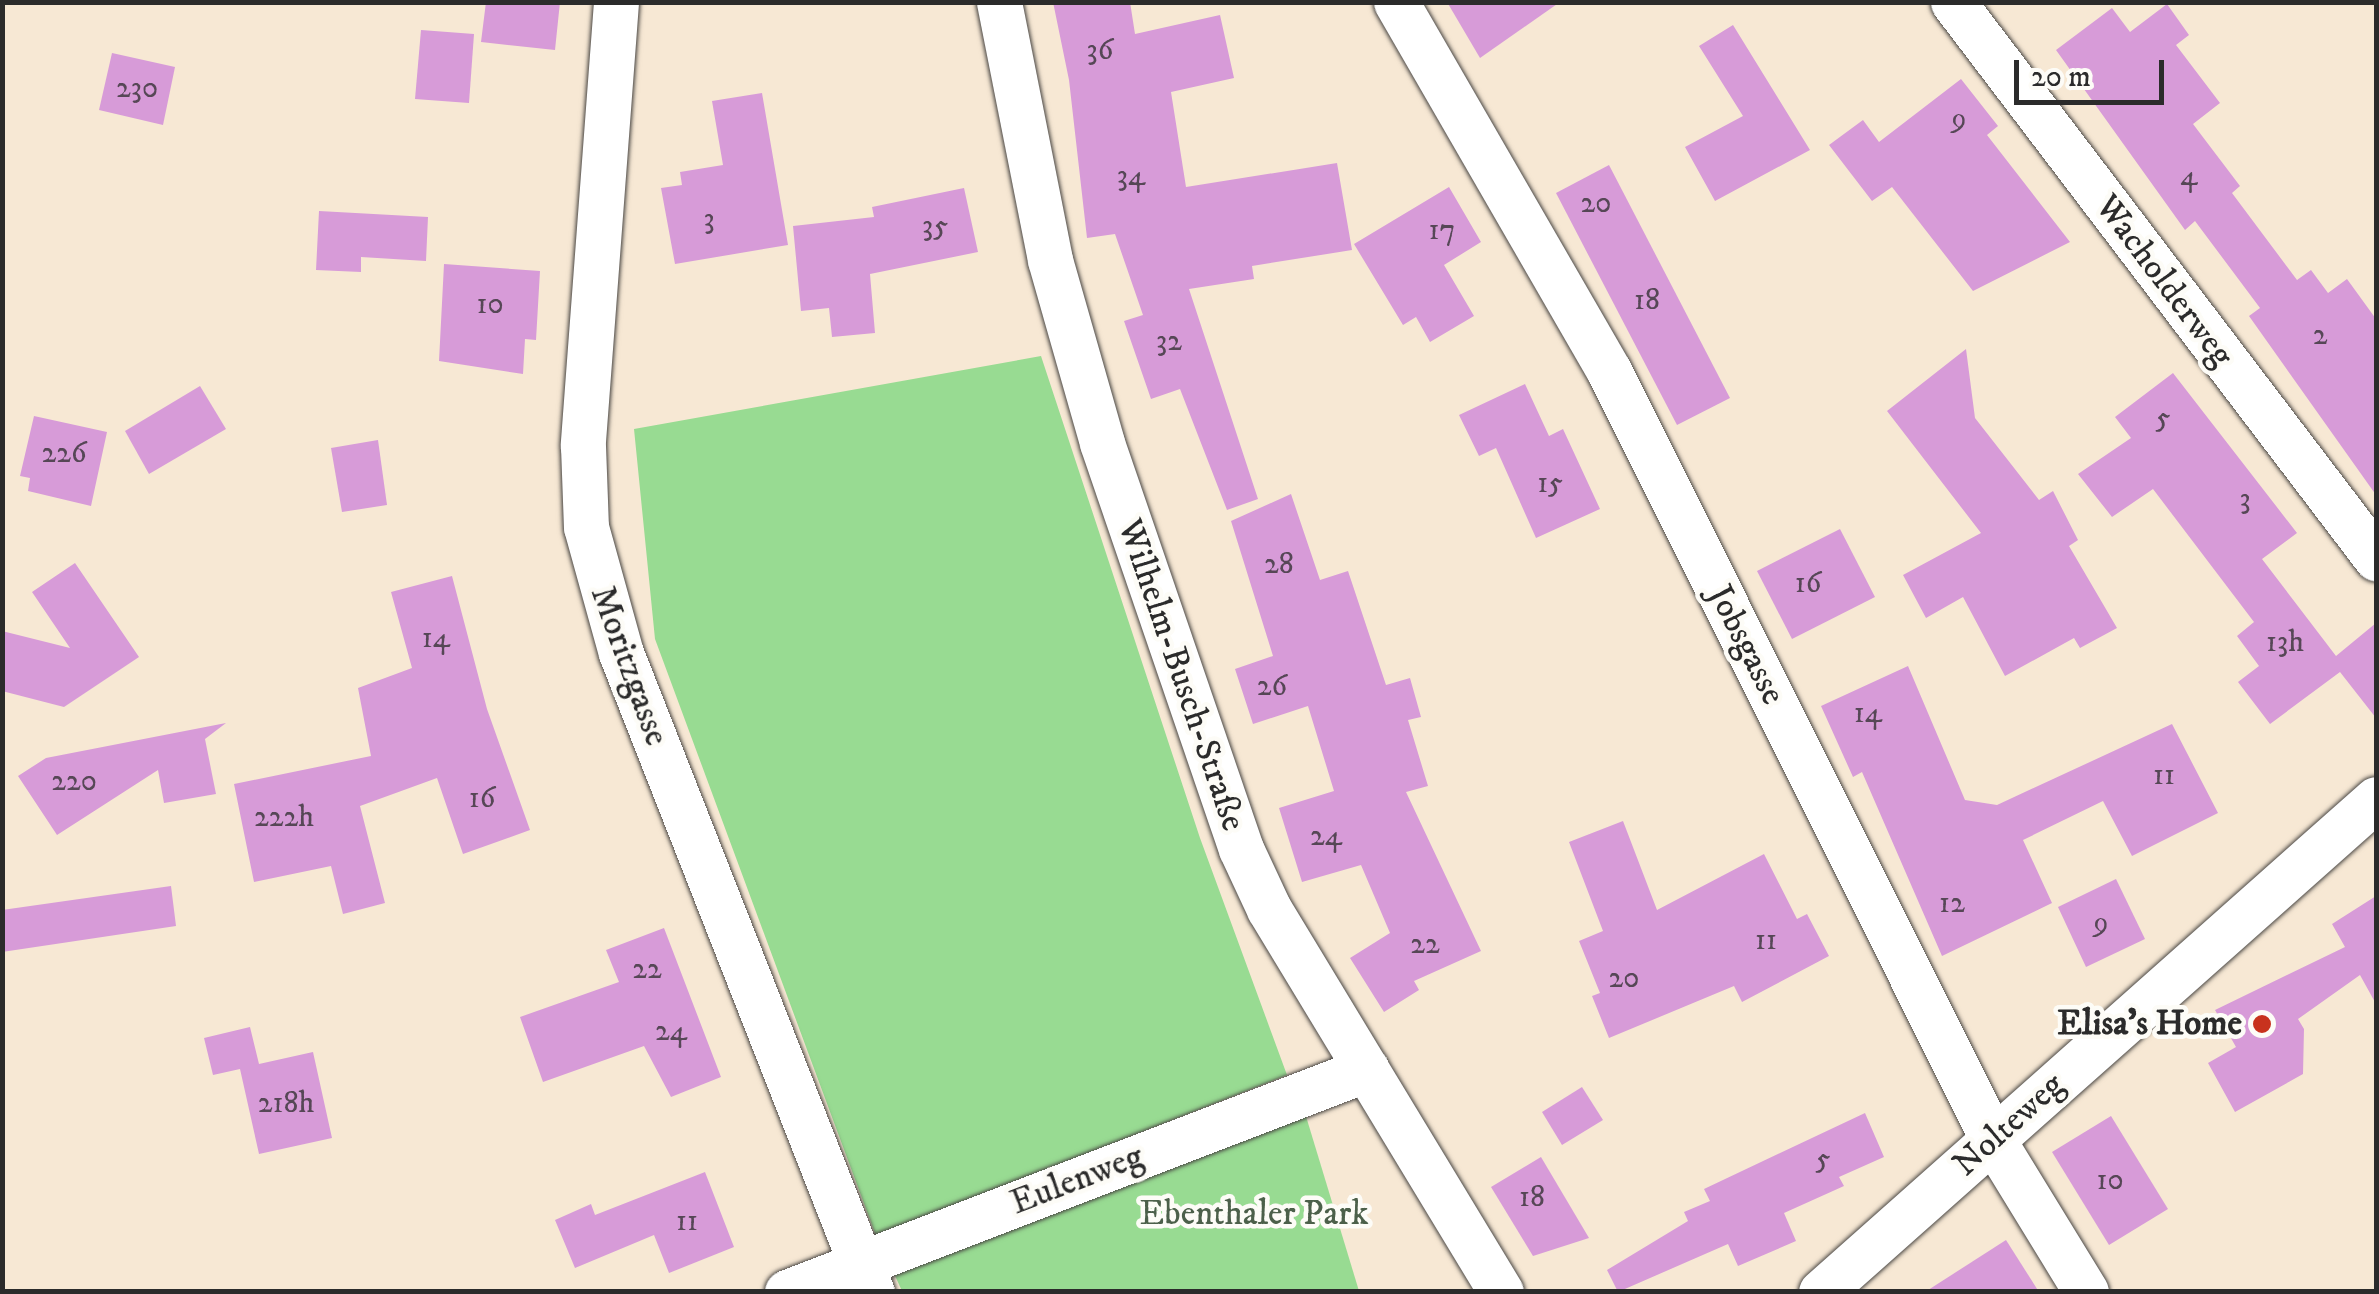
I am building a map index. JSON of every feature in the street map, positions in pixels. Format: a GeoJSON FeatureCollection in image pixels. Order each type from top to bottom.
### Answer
{"type":"FeatureCollection","features":[{"type":"Feature","properties":{"kind":"street","name":"Moritzgasse"},"geometry":{"type":"LineString","coordinates":[[616,2],[583,446],[586,527],[620,653],[866,1278]]}},
{"type":"Feature","properties":{"kind":"street","name":"Wilhelm-Busch-Straße"},"geometry":{"type":"LineString","coordinates":[[998,2],[1055,278],[1102,443],[1234,830],[1269,909],[1501,1292]]}},
{"type":"Feature","properties":{"kind":"street","name":"Jobsgasse"},"geometry":{"type":"LineString","coordinates":[[1396,2],[1608,371],[1993,1140],[2086,1292]]}},
{"type":"Feature","properties":{"kind":"street","name":"Wacholderweg"},"geometry":{"type":"LineString","coordinates":[[1953,2],[2376,558]]}},
{"type":"Feature","properties":{"kind":"street","name":"Nolteweg"},"geometry":{"type":"LineString","coordinates":[[1821,1292],[2376,799]]}},
{"type":"Feature","properties":{"kind":"street","name":"Eulenweg"},"geometry":{"type":"LineString","coordinates":[[787,1292],[866,1278],[1367,1069]]}},
{"type":"Feature","properties":{"kind":"green space"},"geometry":{"type":"Polygon","coordinates":[[[1041,356],[1200,838],[1287,1075],[876,1236],[655,639],[634,429],[1041,356]]]}},
{"type":"Feature","properties":{"kind":"green space","name":"Ebenthaler Park"},"geometry":{"type":"Polygon","coordinates":[[[1305,1113],[1359,1291],[902,1291],[891,1267],[1305,1113]]]}},
{"type":"Feature","properties":{"kind":"building"},"geometry":{"type":"Polygon","coordinates":[[[486,2],[560,2],[555,50],[481,42],[486,2]]]}},
{"type":"Feature","properties":{"kind":"building"},"geometry":{"type":"Polygon","coordinates":[[[1053,2],[1130,2],[1135,34],[1220,15],[1234,78],[1171,92],[1186,187],[1337,163],[1352,250],[1252,266],[1254,279],[1189,289],[1258,499],[1227,510],[1180,389],[1151,399],[1124,321],[1143,315],[1115,234],[1087,238],[1069,80],[1053,2]]]}},
{"type":"Feature","properties":{"kind":"building"},"geometry":{"type":"Polygon","coordinates":[[[1447,2],[1560,2],[1480,58],[1447,2]]]}},
{"type":"Feature","properties":{"kind":"building"},"geometry":{"type":"Polygon","coordinates":[[[2167,4],[2189,35],[2176,45],[2220,103],[2193,124],[2240,186],[2232,193],[2297,280],[2311,270],[2328,293],[2347,279],[2376,319],[2376,495],[2249,316],[2260,308],[2195,221],[2185,230],[2056,50],[2112,8],[2130,32],[2167,4]]]}},
{"type":"Feature","properties":{"kind":"building"},"geometry":{"type":"Polygon","coordinates":[[[1733,25],[1810,150],[1715,201],[1685,147],[1743,116],[1699,46],[1733,25]]]}},
{"type":"Feature","properties":{"kind":"building"},"geometry":{"type":"Polygon","coordinates":[[[421,30],[474,34],[469,103],[415,99],[421,30]]]}},
{"type":"Feature","properties":{"kind":"building"},"geometry":{"type":"Polygon","coordinates":[[[112,53],[175,67],[163,125],[99,110],[112,53]]]}},
{"type":"Feature","properties":{"kind":"building"},"geometry":{"type":"Polygon","coordinates":[[[1961,79],[1998,126],[1987,135],[2070,242],[1973,291],[1892,187],[1872,201],[1829,145],[1863,120],[1879,142],[1961,79]]]}},
{"type":"Feature","properties":{"kind":"building"},"geometry":{"type":"Polygon","coordinates":[[[762,93],[788,245],[675,264],[661,188],[682,185],[680,172],[723,165],[712,101],[762,93]]]}},
{"type":"Feature","properties":{"kind":"building"},"geometry":{"type":"Polygon","coordinates":[[[1609,165],[1730,398],[1677,425],[1556,193],[1609,165]]]}},
{"type":"Feature","properties":{"kind":"building"},"geometry":{"type":"Polygon","coordinates":[[[1449,187],[1481,242],[1444,265],[1474,316],[1430,342],[1416,317],[1403,325],[1354,244],[1449,187]]]}},
{"type":"Feature","properties":{"kind":"building"},"geometry":{"type":"Polygon","coordinates":[[[964,188],[978,252],[870,274],[875,333],[832,337],[829,308],[801,311],[793,226],[874,217],[872,207],[964,188]]]}},
{"type":"Feature","properties":{"kind":"building"},"geometry":{"type":"Polygon","coordinates":[[[319,211],[428,217],[426,261],[361,257],[361,272],[316,270],[319,211]]]}},
{"type":"Feature","properties":{"kind":"building"},"geometry":{"type":"Polygon","coordinates":[[[444,264],[540,271],[536,340],[525,339],[523,374],[439,361],[444,264]]]}},
{"type":"Feature","properties":{"kind":"building"},"geometry":{"type":"Polygon","coordinates":[[[1966,349],[1975,418],[2039,500],[2053,491],[2078,540],[2069,546],[2117,628],[2080,648],[2074,638],[2005,676],[1963,597],[1926,618],[1903,575],[1981,533],[1887,411],[1966,349]]]}},
{"type":"Feature","properties":{"kind":"building"},"geometry":{"type":"Polygon","coordinates":[[[2173,373],[2297,533],[2262,559],[2336,656],[2376,623],[2376,718],[2340,672],[2270,724],[2238,682],[2259,666],[2237,636],[2254,622],[2153,489],[2112,517],[2078,474],[2131,438],[2115,417],[2173,373]]]}},
{"type":"Feature","properties":{"kind":"building"},"geometry":{"type":"Polygon","coordinates":[[[1525,384],[1549,436],[1563,429],[1600,509],[1536,538],[1496,448],[1479,456],[1459,415],[1525,384]]]}},
{"type":"Feature","properties":{"kind":"building"},"geometry":{"type":"Polygon","coordinates":[[[200,386],[226,429],[149,474],[125,431],[200,386]]]}},
{"type":"Feature","properties":{"kind":"building"},"geometry":{"type":"Polygon","coordinates":[[[34,416],[107,432],[91,506],[28,491],[30,478],[20,476],[34,416]]]}},
{"type":"Feature","properties":{"kind":"building"},"geometry":{"type":"Polygon","coordinates":[[[378,440],[387,505],[342,512],[331,448],[378,440]]]}},
{"type":"Feature","properties":{"kind":"building"},"geometry":{"type":"Polygon","coordinates":[[[1291,494],[1320,580],[1348,571],[1386,685],[1410,678],[1421,717],[1408,720],[1428,786],[1406,792],[1481,951],[1414,981],[1419,990],[1384,1012],[1350,958],[1390,933],[1361,865],[1302,882],[1279,808],[1334,791],[1308,706],[1253,724],[1235,669],[1273,656],[1231,521],[1291,494]]]}},
{"type":"Feature","properties":{"kind":"building"},"geometry":{"type":"Polygon","coordinates":[[[1840,529],[1875,597],[1792,639],[1757,571],[1840,529]]]}},
{"type":"Feature","properties":{"kind":"building"},"geometry":{"type":"Polygon","coordinates":[[[75,563],[139,657],[64,707],[2,691],[2,631],[70,648],[32,592],[75,563]]]}},
{"type":"Feature","properties":{"kind":"building"},"geometry":{"type":"Polygon","coordinates":[[[452,576],[487,709],[530,830],[463,854],[437,778],[360,806],[385,903],[343,914],[331,866],[254,882],[234,784],[371,756],[358,688],[412,668],[391,592],[452,576]]]}},
{"type":"Feature","properties":{"kind":"building"},"geometry":{"type":"Polygon","coordinates":[[[1908,666],[1965,800],[1997,805],[2172,724],[2218,813],[2132,856],[2103,801],[2023,840],[2052,903],[1942,956],[1862,772],[1853,777],[1821,706],[1908,666]]]}},
{"type":"Feature","properties":{"kind":"building"},"geometry":{"type":"Polygon","coordinates":[[[226,723],[205,739],[216,794],[164,803],[158,770],[57,835],[18,776],[46,758],[226,723]]]}},
{"type":"Feature","properties":{"kind":"building"},"geometry":{"type":"Polygon","coordinates":[[[1623,821],[1657,910],[1764,854],[1797,919],[1807,914],[1829,956],[1742,1002],[1734,986],[1609,1038],[1592,996],[1600,993],[1579,941],[1603,931],[1569,842],[1623,821]]]}},
{"type":"Feature","properties":{"kind":"building"},"geometry":{"type":"Polygon","coordinates":[[[2116,879],[2145,939],[2086,967],[2058,907],[2116,879]]]}},
{"type":"Feature","properties":{"kind":"building"},"geometry":{"type":"Polygon","coordinates":[[[171,886],[176,926],[2,952],[2,910],[171,886]]]}},
{"type":"Feature","properties":{"kind":"building"},"geometry":{"type":"Polygon","coordinates":[[[2376,896],[2376,1004],[2360,975],[2298,1019],[2304,1029],[2303,1074],[2235,1112],[2208,1063],[2236,1047],[2215,1010],[2345,947],[2332,924],[2376,896]]]}},
{"type":"Feature","properties":{"kind":"building"},"geometry":{"type":"Polygon","coordinates":[[[664,928],[721,1077],[671,1097],[644,1046],[543,1082],[520,1017],[619,982],[606,950],[664,928]]]}},
{"type":"Feature","properties":{"kind":"building"},"geometry":{"type":"Polygon","coordinates":[[[250,1027],[259,1064],[313,1052],[332,1138],[259,1154],[240,1069],[213,1075],[204,1038],[250,1027]]]}},
{"type":"Feature","properties":{"kind":"building"},"geometry":{"type":"Polygon","coordinates":[[[1582,1087],[1603,1120],[1562,1145],[1542,1112],[1582,1087]]]}},
{"type":"Feature","properties":{"kind":"building"},"geometry":{"type":"Polygon","coordinates":[[[1865,1113],[1884,1157],[1839,1177],[1844,1186],[1784,1213],[1796,1241],[1738,1266],[1728,1244],[1618,1292],[1607,1270],[1688,1221],[1684,1212],[1710,1201],[1704,1189],[1865,1113]]]}},
{"type":"Feature","properties":{"kind":"building"},"geometry":{"type":"Polygon","coordinates":[[[2111,1116],[2168,1209],[2109,1245],[2052,1152],[2111,1116]]]}},
{"type":"Feature","properties":{"kind":"building"},"geometry":{"type":"Polygon","coordinates":[[[1541,1157],[1589,1238],[1533,1256],[1491,1187],[1541,1157]]]}},
{"type":"Feature","properties":{"kind":"building"},"geometry":{"type":"Polygon","coordinates":[[[705,1172],[734,1247],[669,1273],[654,1235],[575,1268],[555,1220],[591,1204],[595,1215],[705,1172]]]}},
{"type":"Feature","properties":{"kind":"building"},"geometry":{"type":"Polygon","coordinates":[[[2006,1240],[2039,1292],[1925,1292],[2006,1240]]]}},
{"type":"Feature","properties":{"kind":"place","name":"Elisa's Home"},"geometry":{"type":"Point","coordinates":[2262,1024]}}]}
